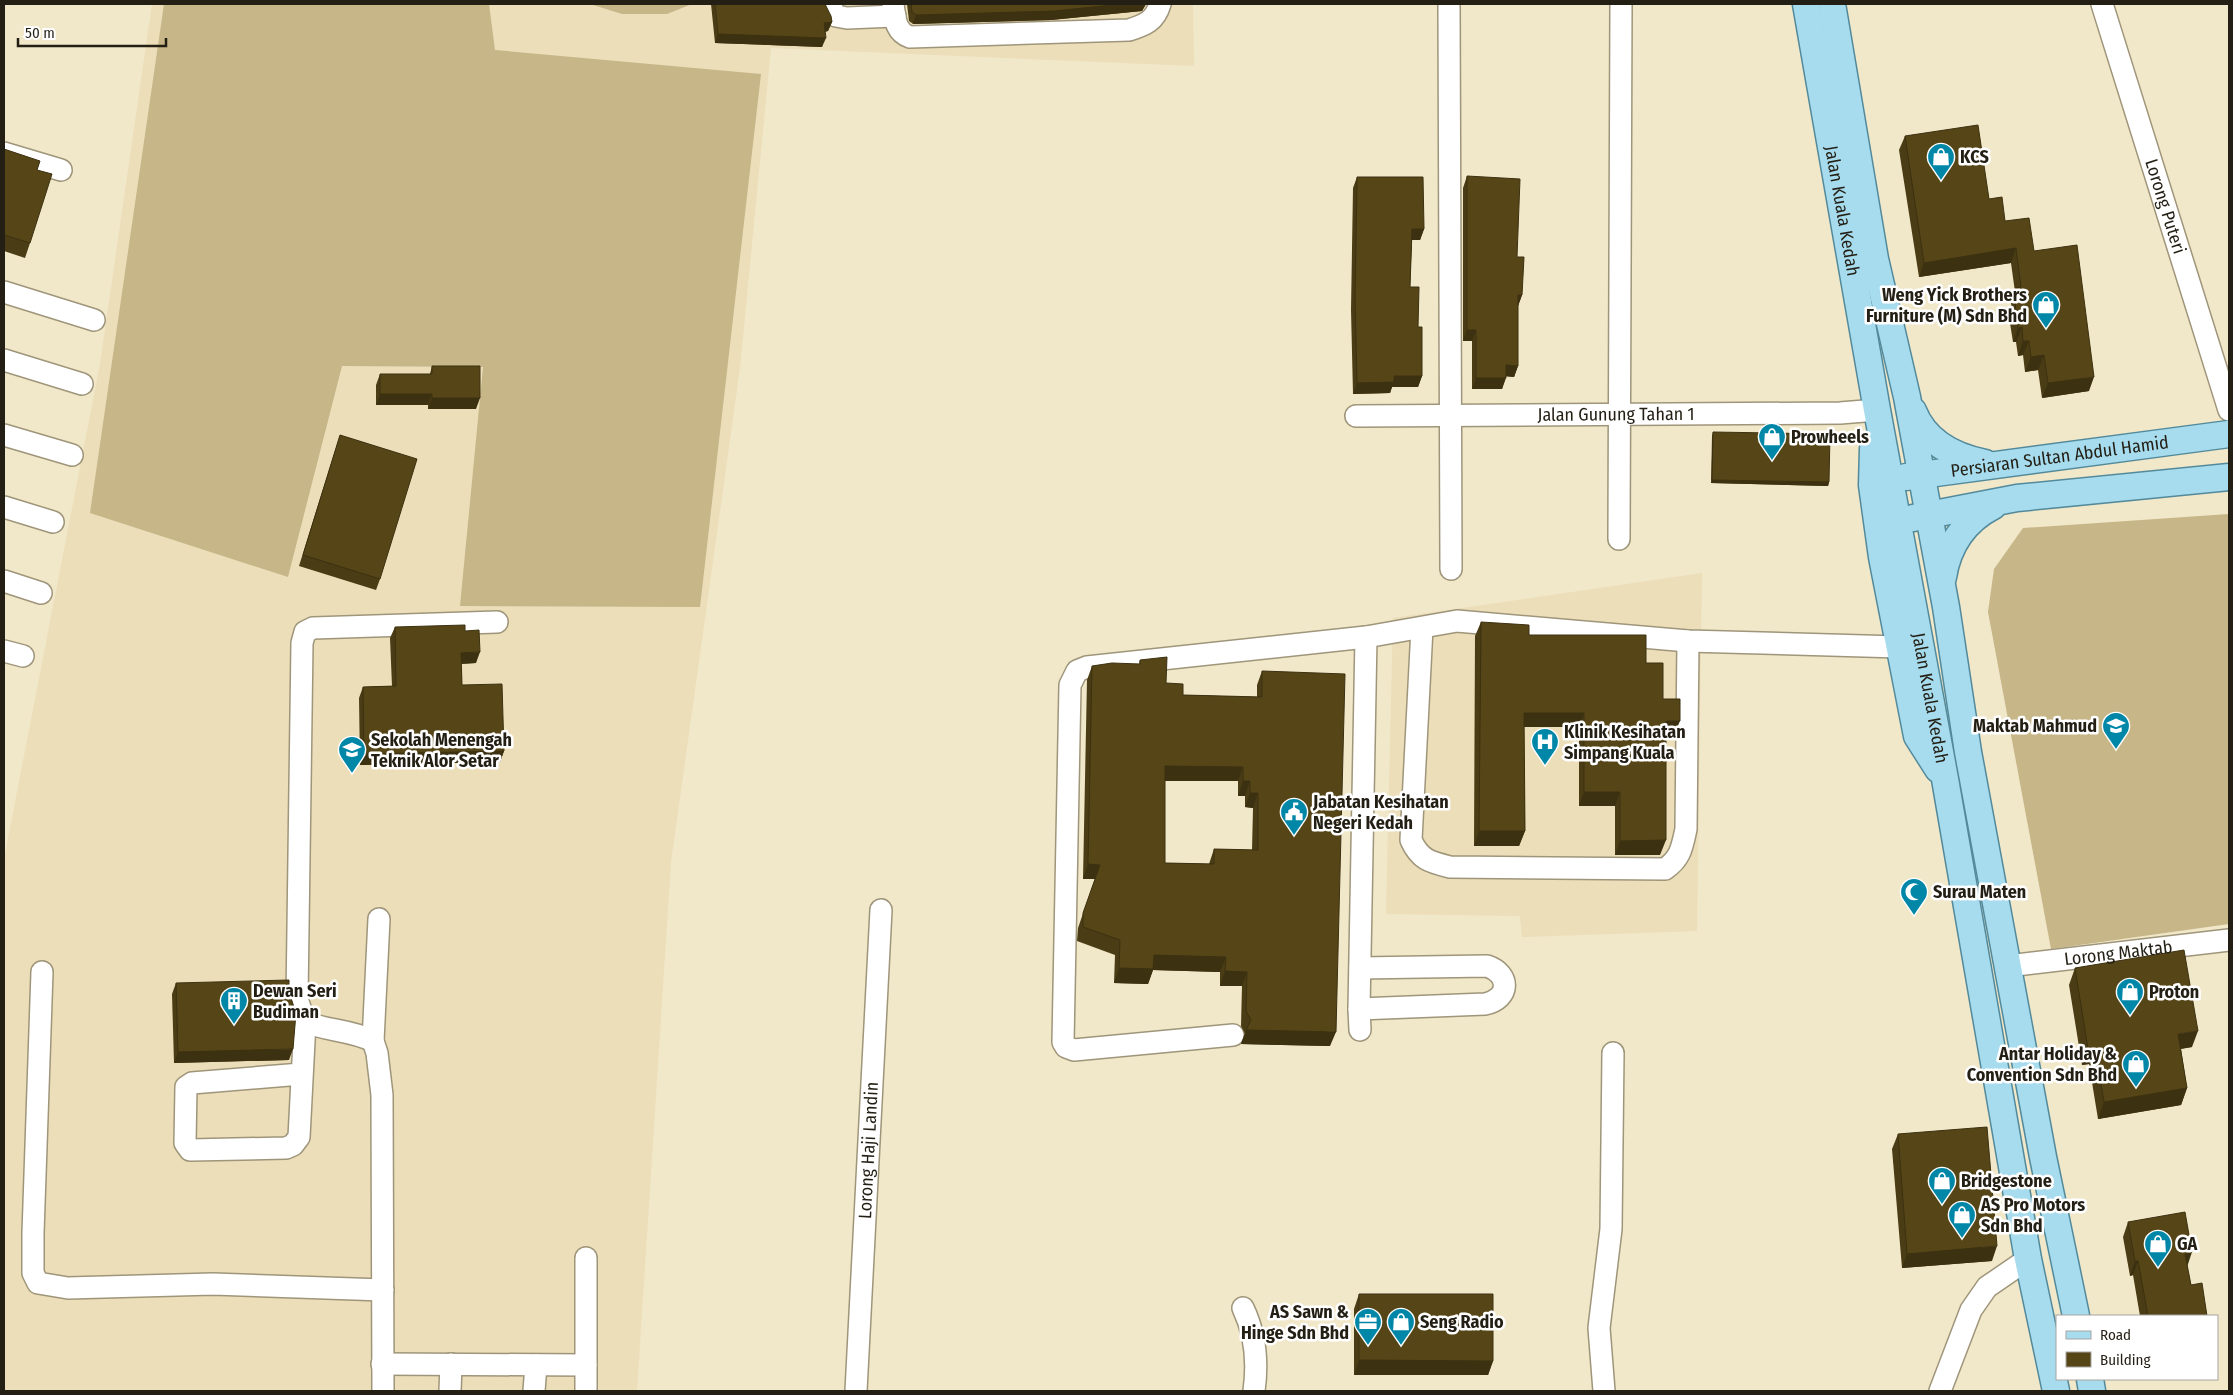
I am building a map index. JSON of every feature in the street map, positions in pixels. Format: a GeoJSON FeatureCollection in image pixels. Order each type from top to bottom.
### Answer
{"type":"FeatureCollection","features":[{"type":"Feature","properties":{"kind":"main road","name":"Jalan Kuala Kedah"},"geometry":{"type":"LineString","coordinates":[[1806,4],[1877,410],[1945,779],[2028,1259],[2055,1391]]}},
{"type":"Feature","properties":{"kind":"main road","name":"Jalan Kuala Kedah"},"geometry":{"type":"LineString","coordinates":[[1832,4],[1875,259],[1907,397],[1922,475],[1942,586],[1968,752],[2076,1315]]}},
{"type":"Feature","properties":{"kind":"main road"},"geometry":{"type":"LineString","coordinates":[[1907,397],[1916,419],[1931,438],[1950,452],[1972,460],[1997,465]]}},
{"type":"Feature","properties":{"kind":"main road"},"geometry":{"type":"LineString","coordinates":[[1877,410],[1872,485],[1882,557],[1917,736],[1945,779]]}},
{"type":"Feature","properties":{"kind":"main road","name":"Persiaran Sultan Abdul Hamid"},"geometry":{"type":"LineString","coordinates":[[1890,480],[2229,434]]}},
{"type":"Feature","properties":{"kind":"main road","name":"Persiaran Sultan Abdul Hamid"},"geometry":{"type":"LineString","coordinates":[[1898,520],[2017,498],[2229,477]]}},
{"type":"Feature","properties":{"kind":"main road"},"geometry":{"type":"LineString","coordinates":[[1942,586],[1945,565],[1952,545],[1964,528],[1979,513],[1997,503],[2017,498]]}},
{"type":"Feature","properties":{"kind":"street"},"geometry":{"type":"LineString","coordinates":[[829,4],[836,16],[847,18],[894,10],[898,27],[903,34],[910,36],[1129,30],[1147,24],[1157,14],[1160,4]]}},
{"type":"Feature","properties":{"kind":"street"},"geometry":{"type":"LineString","coordinates":[[1449,4],[1451,569]]}},
{"type":"Feature","properties":{"kind":"street"},"geometry":{"type":"LineString","coordinates":[[1619,539],[1621,4]]}},
{"type":"Feature","properties":{"kind":"street","name":"Lorong Puteri"},"geometry":{"type":"LineString","coordinates":[[2102,4],[2229,410]]}},
{"type":"Feature","properties":{"kind":"street"},"geometry":{"type":"LineString","coordinates":[[4,153],[61,170]]}},
{"type":"Feature","properties":{"kind":"street"},"geometry":{"type":"LineString","coordinates":[[4,292],[94,320]]}},
{"type":"Feature","properties":{"kind":"street"},"geometry":{"type":"LineString","coordinates":[[4,360],[82,384]]}},
{"type":"Feature","properties":{"kind":"street","name":"Jalan Gunung Tahan 1"},"geometry":{"type":"LineString","coordinates":[[1356,416],[1840,413],[1877,410]]}},
{"type":"Feature","properties":{"kind":"street"},"geometry":{"type":"LineString","coordinates":[[4,435],[72,456]]}},
{"type":"Feature","properties":{"kind":"street"},"geometry":{"type":"LineString","coordinates":[[4,507],[53,522]]}},
{"type":"Feature","properties":{"kind":"street"},"geometry":{"type":"LineString","coordinates":[[4,581],[41,593]]}},
{"type":"Feature","properties":{"kind":"street"},"geometry":{"type":"LineString","coordinates":[[1234,1035],[1074,1050],[1066,1047],[1064,1042],[1070,685],[1077,671],[1087,667],[1366,637],[1457,621],[1688,640],[1900,647]]}},
{"type":"Feature","properties":{"kind":"street"},"geometry":{"type":"LineString","coordinates":[[301,1074],[192,1083],[186,1087],[185,1143],[187,1147],[190,1150],[286,1148],[293,1145],[298,1137],[305,1022],[297,999],[302,643],[305,632],[313,628],[497,622]]}},
{"type":"Feature","properties":{"kind":"street"},"geometry":{"type":"LineString","coordinates":[[1422,628],[1411,840],[1417,854],[1434,863],[1450,868],[1665,869],[1675,862],[1681,851],[1686,829],[1688,640]]}},
{"type":"Feature","properties":{"kind":"street"},"geometry":{"type":"LineString","coordinates":[[1360,968],[1487,966],[1496,969],[1503,976],[1505,986],[1501,996],[1494,1002],[1360,1020],[1360,968],[1366,637]]}},
{"type":"Feature","properties":{"kind":"street","name":"Lorong Haji Landin"},"geometry":{"type":"LineString","coordinates":[[856,1391],[882,910]]}},
{"type":"Feature","properties":{"kind":"street"},"geometry":{"type":"LineString","coordinates":[[379,919],[373,1041],[378,1054],[382,1095],[382,1391]]}},
{"type":"Feature","properties":{"kind":"street","name":"Lorong Maktab"},"geometry":{"type":"LineString","coordinates":[[2008,966],[2229,940]]}},
{"type":"Feature","properties":{"kind":"street"},"geometry":{"type":"LineString","coordinates":[[42,972],[32,1274],[38,1283],[68,1288],[213,1284],[382,1290]]}},
{"type":"Feature","properties":{"kind":"street"},"geometry":{"type":"LineString","coordinates":[[305,1022],[317,1027],[362,1036],[373,1041]]}},
{"type":"Feature","properties":{"kind":"street"},"geometry":{"type":"LineString","coordinates":[[1604,1391],[1599,1328],[1611,1229],[1613,1053]]}},
{"type":"Feature","properties":{"kind":"street"},"geometry":{"type":"LineString","coordinates":[[586,1258],[586,1391]]}},
{"type":"Feature","properties":{"kind":"street"},"geometry":{"type":"LineString","coordinates":[[1940,1391],[1971,1310],[1987,1287],[2028,1259]]}},
{"type":"Feature","properties":{"kind":"street"},"geometry":{"type":"LineString","coordinates":[[1243,1308],[1252,1326],[1254,1338],[1256,1361],[1254,1391]]}},
{"type":"Feature","properties":{"kind":"street"},"geometry":{"type":"LineString","coordinates":[[382,1364],[586,1365]]}},
{"type":"Feature","properties":{"kind":"street"},"geometry":{"type":"LineString","coordinates":[[450,1364],[450,1391]]}},
{"type":"Feature","properties":{"kind":"street"},"geometry":{"type":"LineString","coordinates":[[534,1391],[536,1365]]}},
{"type":"Feature","properties":{"kind":"shaded area","name":"Sekolah Menengah Teknik Alor Setar"},"geometry":{"type":"Polygon","coordinates":[[[152,4],[1193,4],[1194,66],[771,48],[740,368],[671,862],[637,1391],[4,1391],[4,859],[100,364],[152,4]]]}},
{"type":"Feature","properties":{"kind":"shaded area"},"geometry":{"type":"Polygon","coordinates":[[[164,4],[489,4],[495,50],[761,74],[700,607],[460,606],[483,367],[342,366],[288,577],[90,513],[164,4]]]}},
{"type":"Feature","properties":{"kind":"shaded area"},"geometry":{"type":"Polygon","coordinates":[[[590,4],[692,4],[667,14],[622,14],[590,4]]]}},
{"type":"Feature","properties":{"kind":"shaded area","name":"Maktab Mahmud"},"geometry":{"type":"Polygon","coordinates":[[[2229,514],[2229,924],[2051,949],[1988,612],[1994,569],[2023,528],[2229,514]]]}},
{"type":"Feature","properties":{"kind":"shaded area","name":"Klinik Kesihatan Simpang Kuala"},"geometry":{"type":"Polygon","coordinates":[[[1702,573],[1697,931],[1522,937],[1520,916],[1386,914],[1393,618],[1702,573]]]}},
{"type":"Feature","properties":{"kind":"building"},"geometry":{"type":"Polygon","coordinates":[[[715,4],[825,4],[832,22],[824,23],[826,38],[718,34],[715,4]]]}},
{"type":"Feature","properties":{"kind":"building"},"geometry":{"type":"Polygon","coordinates":[[[911,4],[1122,4],[1054,11],[916,15],[912,12],[911,4]]]}},
{"type":"Feature","properties":{"kind":"building"},"geometry":{"type":"Polygon","coordinates":[[[1978,125],[1989,199],[2002,197],[2005,221],[2029,218],[2034,251],[2077,245],[2094,377],[2048,383],[2044,355],[2031,357],[2029,341],[2023,341],[2022,327],[2018,328],[2015,302],[2018,302],[2016,288],[2021,287],[2016,248],[1924,263],[1905,136],[1978,125]]]}},
{"type":"Feature","properties":{"kind":"building"},"geometry":{"type":"Polygon","coordinates":[[[4,149],[40,161],[37,170],[52,174],[30,243],[4,235],[4,149]]]}},
{"type":"Feature","properties":{"kind":"building"},"geometry":{"type":"Polygon","coordinates":[[[1467,176],[1520,179],[1517,257],[1524,257],[1522,295],[1518,295],[1518,366],[1506,365],[1506,378],[1476,378],[1476,330],[1467,330],[1467,176]]]}},
{"type":"Feature","properties":{"kind":"building"},"geometry":{"type":"Polygon","coordinates":[[[1357,177],[1423,177],[1424,229],[1412,229],[1410,287],[1419,287],[1418,327],[1422,327],[1422,376],[1394,376],[1394,382],[1357,383],[1355,299],[1357,177]]]}},
{"type":"Feature","properties":{"kind":"building"},"geometry":{"type":"Polygon","coordinates":[[[432,366],[480,366],[480,398],[432,398],[432,394],[380,394],[380,374],[432,374],[432,366]]]}},
{"type":"Feature","properties":{"kind":"building"},"geometry":{"type":"Polygon","coordinates":[[[1713,432],[1830,434],[1829,482],[1712,480],[1713,432]]]}},
{"type":"Feature","properties":{"kind":"building"},"geometry":{"type":"Polygon","coordinates":[[[340,435],[417,459],[380,579],[303,555],[340,435]]]}},
{"type":"Feature","properties":{"kind":"building"},"geometry":{"type":"Polygon","coordinates":[[[1481,622],[1529,625],[1529,635],[1646,635],[1646,663],[1663,663],[1663,699],[1680,699],[1680,721],[1666,721],[1666,840],[1620,841],[1620,792],[1584,792],[1584,713],[1524,713],[1525,831],[1479,831],[1481,622]]]}},
{"type":"Feature","properties":{"kind":"building"},"geometry":{"type":"Polygon","coordinates":[[[465,625],[465,631],[479,630],[480,652],[461,653],[462,685],[502,684],[504,751],[364,754],[363,687],[396,686],[395,627],[465,625]]]}},
{"type":"Feature","properties":{"kind":"building","name":"Jabatan Kesihatan Negeri Kedah"},"geometry":{"type":"Polygon","coordinates":[[[1167,657],[1166,683],[1183,684],[1183,695],[1262,697],[1262,671],[1345,674],[1336,1032],[1246,1030],[1251,1020],[1246,1011],[1247,972],[1225,971],[1226,957],[1154,955],[1153,969],[1119,968],[1120,940],[1083,927],[1083,913],[1100,865],[1088,864],[1092,666],[1112,663],[1140,664],[1140,660],[1167,657]],[[1165,766],[1165,863],[1214,864],[1214,849],[1258,850],[1258,793],[1250,793],[1250,781],[1243,781],[1243,767],[1165,766]]]}},
{"type":"Feature","properties":{"kind":"building"},"geometry":{"type":"Polygon","coordinates":[[[2184,950],[2198,1031],[2178,1034],[2187,1088],[2104,1102],[2095,1048],[2088,1049],[2075,968],[2184,950]]]}},
{"type":"Feature","properties":{"kind":"building","name":"Dewan Seri Budiman"},"geometry":{"type":"Polygon","coordinates":[[[289,980],[289,992],[296,1013],[293,1049],[178,1052],[176,983],[289,980]]]}},
{"type":"Feature","properties":{"kind":"building","name":"Bridgestone"},"geometry":{"type":"Polygon","coordinates":[[[1987,1127],[1997,1246],[1907,1254],[1898,1134],[1987,1127]]]}},
{"type":"Feature","properties":{"kind":"building"},"geometry":{"type":"Polygon","coordinates":[[[2185,1212],[2192,1252],[2185,1254],[2191,1285],[2202,1283],[2207,1315],[2148,1315],[2138,1261],[2135,1261],[2128,1222],[2185,1212]]]}},
{"type":"Feature","properties":{"kind":"building"},"geometry":{"type":"Polygon","coordinates":[[[1359,1294],[1493,1294],[1493,1361],[1359,1360],[1359,1294]]]}},
{"type":"Feature","properties":{"kind":"place","name":"KCS"},"geometry":{"type":"Point","coordinates":[1941,181]}},
{"type":"Feature","properties":{"kind":"place","name":"Weng Yick Brothers Furniture (M) Sdn Bhd"},"geometry":{"type":"Point","coordinates":[2046,329]}},
{"type":"Feature","properties":{"kind":"place","name":"Prowheels"},"geometry":{"type":"Point","coordinates":[1772,461]}},
{"type":"Feature","properties":{"kind":"place","name":"Maktab Mahmud"},"geometry":{"type":"Point","coordinates":[2116,750]}},
{"type":"Feature","properties":{"kind":"place","name":"Klinik Kesihatan Simpang Kuala"},"geometry":{"type":"Point","coordinates":[1545,766]}},
{"type":"Feature","properties":{"kind":"place","name":"Sekolah Menengah Teknik Alor Setar"},"geometry":{"type":"Point","coordinates":[352,774]}},
{"type":"Feature","properties":{"kind":"place","name":"Jabatan Kesihatan Negeri Kedah"},"geometry":{"type":"Point","coordinates":[1294,836]}},
{"type":"Feature","properties":{"kind":"place","name":"Surau Maten"},"geometry":{"type":"Point","coordinates":[1914,916]}},
{"type":"Feature","properties":{"kind":"place","name":"Proton"},"geometry":{"type":"Point","coordinates":[2130,1016]}},
{"type":"Feature","properties":{"kind":"place","name":"Dewan Seri Budiman"},"geometry":{"type":"Point","coordinates":[234,1025]}},
{"type":"Feature","properties":{"kind":"place","name":"Antar Holiday & Convention Sdn Bhd"},"geometry":{"type":"Point","coordinates":[2136,1088]}},
{"type":"Feature","properties":{"kind":"place","name":"Bridgestone"},"geometry":{"type":"Point","coordinates":[1942,1205]}},
{"type":"Feature","properties":{"kind":"place","name":"AS Pro Motors Sdn Bhd"},"geometry":{"type":"Point","coordinates":[1962,1239]}},
{"type":"Feature","properties":{"kind":"place","name":"GA"},"geometry":{"type":"Point","coordinates":[2158,1268]}},
{"type":"Feature","properties":{"kind":"place","name":"AS Sawn & Hinge Sdn Bhd"},"geometry":{"type":"Point","coordinates":[1368,1346]}},
{"type":"Feature","properties":{"kind":"place","name":"Seng Radio"},"geometry":{"type":"Point","coordinates":[1401,1346]}}]}
